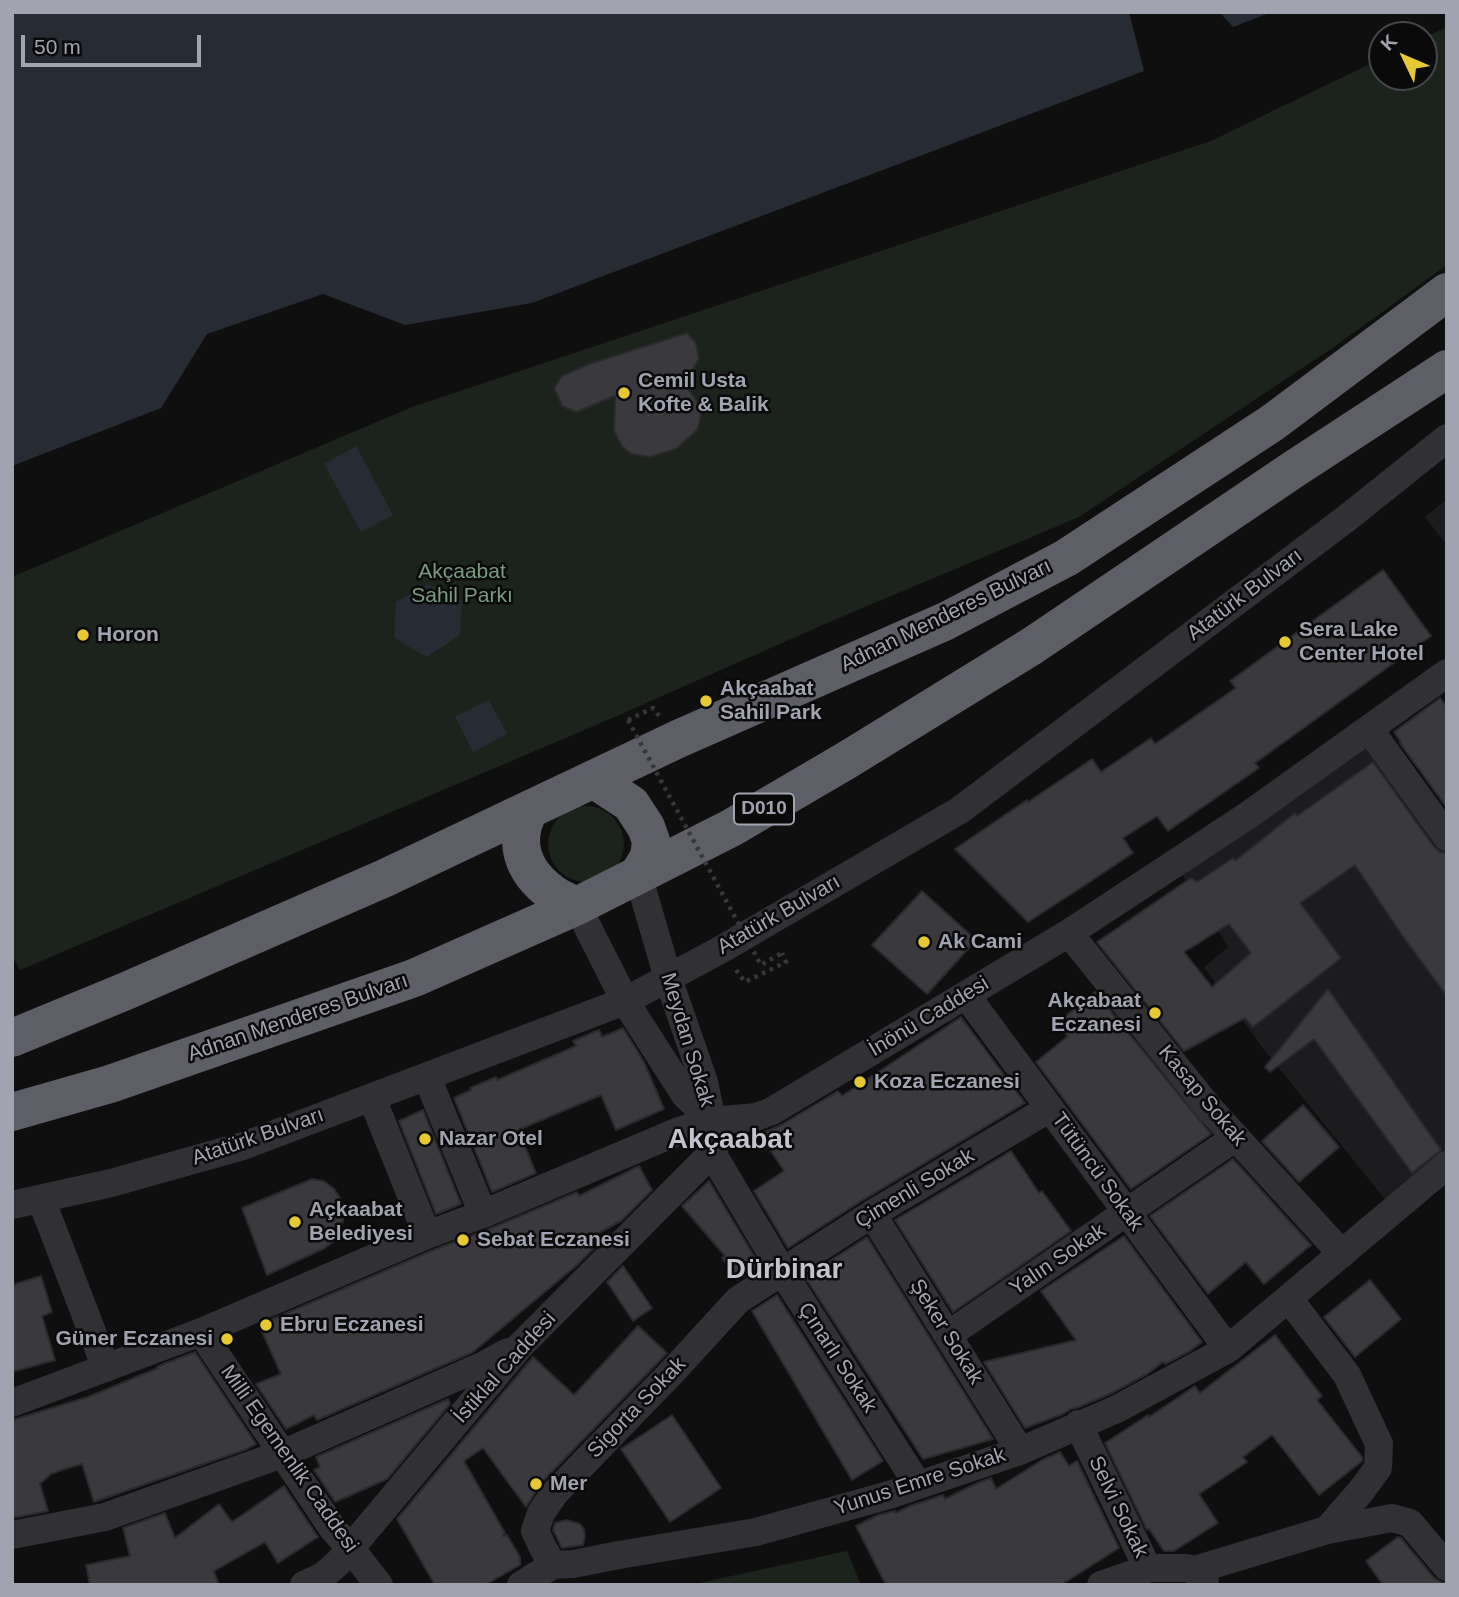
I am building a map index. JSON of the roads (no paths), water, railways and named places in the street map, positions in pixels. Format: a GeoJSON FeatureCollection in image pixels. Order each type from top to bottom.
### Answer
{"type":"FeatureCollection","features":[{"type":"Feature","properties":{"kind":"highway","name":"Adnan Menderes Bulvarı"},"geometry":{"type":"LineString","coordinates":[[12,1038],[385,878],[678,739],[946,621],[1066,558],[1272,423],[1447,292]]}},
{"type":"Feature","properties":{"kind":"highway","name":"Adnan Menderes Bulvarı"},"geometry":{"type":"LineString","coordinates":[[12,1112],[110,1084],[414,978],[577,906],[731,828],[1032,646],[1447,369]]}},
{"type":"Feature","properties":{"kind":"highway"},"geometry":{"type":"LineString","coordinates":[[593,779],[631,804],[646,827],[651,842],[649,857],[638,876]]}},
{"type":"Feature","properties":{"kind":"highway"},"geometry":{"type":"LineString","coordinates":[[530,809],[523,822],[520,838],[522,855],[541,884],[553,894],[577,906]]}},
{"type":"Feature","properties":{"kind":"street","name":"Atatürk Bulvarı"},"geometry":{"type":"LineString","coordinates":[[12,1205],[111,1183],[243,1146],[625,1000],[668,978],[960,810],[1347,518],[1447,438]]}},
{"type":"Feature","properties":{"kind":"street","name":"İnönü Caddesi"},"geometry":{"type":"LineString","coordinates":[[12,1403],[201,1332],[679,1130],[719,1121],[756,1117],[772,1111],[1069,933],[1247,816],[1369,729],[1443,684]]}},
{"type":"Feature","properties":{"kind":"street"},"geometry":{"type":"LineString","coordinates":[[1369,729],[1447,837]]}},
{"type":"Feature","properties":{"kind":"street","name":"Meydan Sokak"},"geometry":{"type":"LineString","coordinates":[[638,876],[668,978],[719,1121]]}},
{"type":"Feature","properties":{"kind":"street","name":"Meydan Sokak"},"geometry":{"type":"LineString","coordinates":[[577,906],[625,1000],[685,1095],[719,1121]]}},
{"type":"Feature","properties":{"kind":"street","name":"Kasap Sokak"},"geometry":{"type":"LineString","coordinates":[[1069,933],[1209,1108],[1342,1254]]}},
{"type":"Feature","properties":{"kind":"street","name":"Tütüncü Sokak"},"geometry":{"type":"LineString","coordinates":[[966,995],[1228,1349]]}},
{"type":"Feature","properties":{"kind":"street"},"geometry":{"type":"LineString","coordinates":[[427,1077],[483,1214]]}},
{"type":"Feature","properties":{"kind":"street"},"geometry":{"type":"LineString","coordinates":[[372,1098],[427,1235]]}},
{"type":"Feature","properties":{"kind":"street","name":"Çimenli Sokak"},"geometry":{"type":"LineString","coordinates":[[782,1272],[872,1214],[1050,1108]]}},
{"type":"Feature","properties":{"kind":"street"},"geometry":{"type":"LineString","coordinates":[[712,1153],[719,1121]]}},
{"type":"Feature","properties":{"kind":"street","name":"Yalın Sokak"},"geometry":{"type":"LineString","coordinates":[[948,1335],[1236,1137]]}},
{"type":"Feature","properties":{"kind":"street","name":"Çınarlı Sokak"},"geometry":{"type":"LineString","coordinates":[[712,1153],[782,1272],[918,1485]]}},
{"type":"Feature","properties":{"kind":"street","name":"İstiklal Caddesi"},"geometry":{"type":"LineString","coordinates":[[304,1585],[323,1576],[351,1549],[520,1346],[712,1153]]}},
{"type":"Feature","properties":{"kind":"street","name":"Yunus Emre Sokak"},"geometry":{"type":"LineString","coordinates":[[522,1585],[553,1565],[573,1564],[756,1532],[890,1495],[1020,1451],[1117,1409],[1228,1349],[1447,1165]]}},
{"type":"Feature","properties":{"kind":"street"},"geometry":{"type":"LineString","coordinates":[[41,1199],[106,1368]]}},
{"type":"Feature","properties":{"kind":"street","name":"Şeker Sokak"},"geometry":{"type":"LineString","coordinates":[[872,1214],[1020,1451]]}},
{"type":"Feature","properties":{"kind":"street","name":"Sigorta Sokak"},"geometry":{"type":"LineString","coordinates":[[553,1565],[535,1531],[541,1513],[554,1494],[738,1300],[782,1272]]}},
{"type":"Feature","properties":{"kind":"street"},"geometry":{"type":"LineString","coordinates":[[1289,1299],[1347,1375],[1379,1444],[1378,1468],[1327,1530]]}},
{"type":"Feature","properties":{"kind":"street","name":"Milli Egemenlik Caddesi"},"geometry":{"type":"LineString","coordinates":[[201,1332],[333,1529],[379,1585]]}},
{"type":"Feature","properties":{"kind":"street"},"geometry":{"type":"LineString","coordinates":[[12,1535],[105,1517],[282,1454],[482,1366],[520,1346]]}},
{"type":"Feature","properties":{"kind":"street","name":"Selvi Sokak"},"geometry":{"type":"LineString","coordinates":[[1078,1424],[1145,1563],[1150,1568],[1186,1568],[1200,1577]]}},
{"type":"Feature","properties":{"kind":"street"},"geometry":{"type":"LineString","coordinates":[[1200,1577],[1327,1530],[1392,1518],[1410,1523],[1447,1567]]}},
{"type":"Feature","properties":{"kind":"street"},"geometry":{"type":"LineString","coordinates":[[1101,1585],[1150,1568]]}},
{"type":"Feature","properties":{"kind":"place","name":"Cemil Usta Kofte & Balik"},"geometry":{"type":"Point","coordinates":[624,393]}},
{"type":"Feature","properties":{"kind":"place","name":"Horon"},"geometry":{"type":"Point","coordinates":[83,635]}},
{"type":"Feature","properties":{"kind":"place","name":"Sera Lake Center Hotel"},"geometry":{"type":"Point","coordinates":[1285,642]}},
{"type":"Feature","properties":{"kind":"place","name":"Akçaabat Sahil Park"},"geometry":{"type":"Point","coordinates":[706,701]}},
{"type":"Feature","properties":{"kind":"place","name":"Ak Cami"},"geometry":{"type":"Point","coordinates":[924,942]}},
{"type":"Feature","properties":{"kind":"place","name":"Akçabaat Eczanesi"},"geometry":{"type":"Point","coordinates":[1155,1013]}},
{"type":"Feature","properties":{"kind":"place","name":"Koza Eczanesi"},"geometry":{"type":"Point","coordinates":[860,1082]}},
{"type":"Feature","properties":{"kind":"place","name":"Nazar Otel"},"geometry":{"type":"Point","coordinates":[425,1139]}},
{"type":"Feature","properties":{"kind":"place","name":"Açkaabat Belediyesi"},"geometry":{"type":"Point","coordinates":[295,1222]}},
{"type":"Feature","properties":{"kind":"place","name":"Sebat Eczanesi"},"geometry":{"type":"Point","coordinates":[463,1240]}},
{"type":"Feature","properties":{"kind":"place","name":"Ebru Eczanesi"},"geometry":{"type":"Point","coordinates":[266,1325]}},
{"type":"Feature","properties":{"kind":"place","name":"Güner Eczanesi"},"geometry":{"type":"Point","coordinates":[227,1339]}},
{"type":"Feature","properties":{"kind":"place","name":"Mer"},"geometry":{"type":"Point","coordinates":[536,1484]}},
{"type":"Feature","properties":{"kind":"district","name":"Akçaabat"},"geometry":{"type":"Point","coordinates":[730,1140]}},
{"type":"Feature","properties":{"kind":"district","name":"Dürbinar"},"geometry":{"type":"Point","coordinates":[784,1270]}},
{"type":"Feature","properties":{"kind":"park label","name":"Akçaabat Sahil Parkı"},"geometry":{"type":"Point","coordinates":[462,584]}}]}
